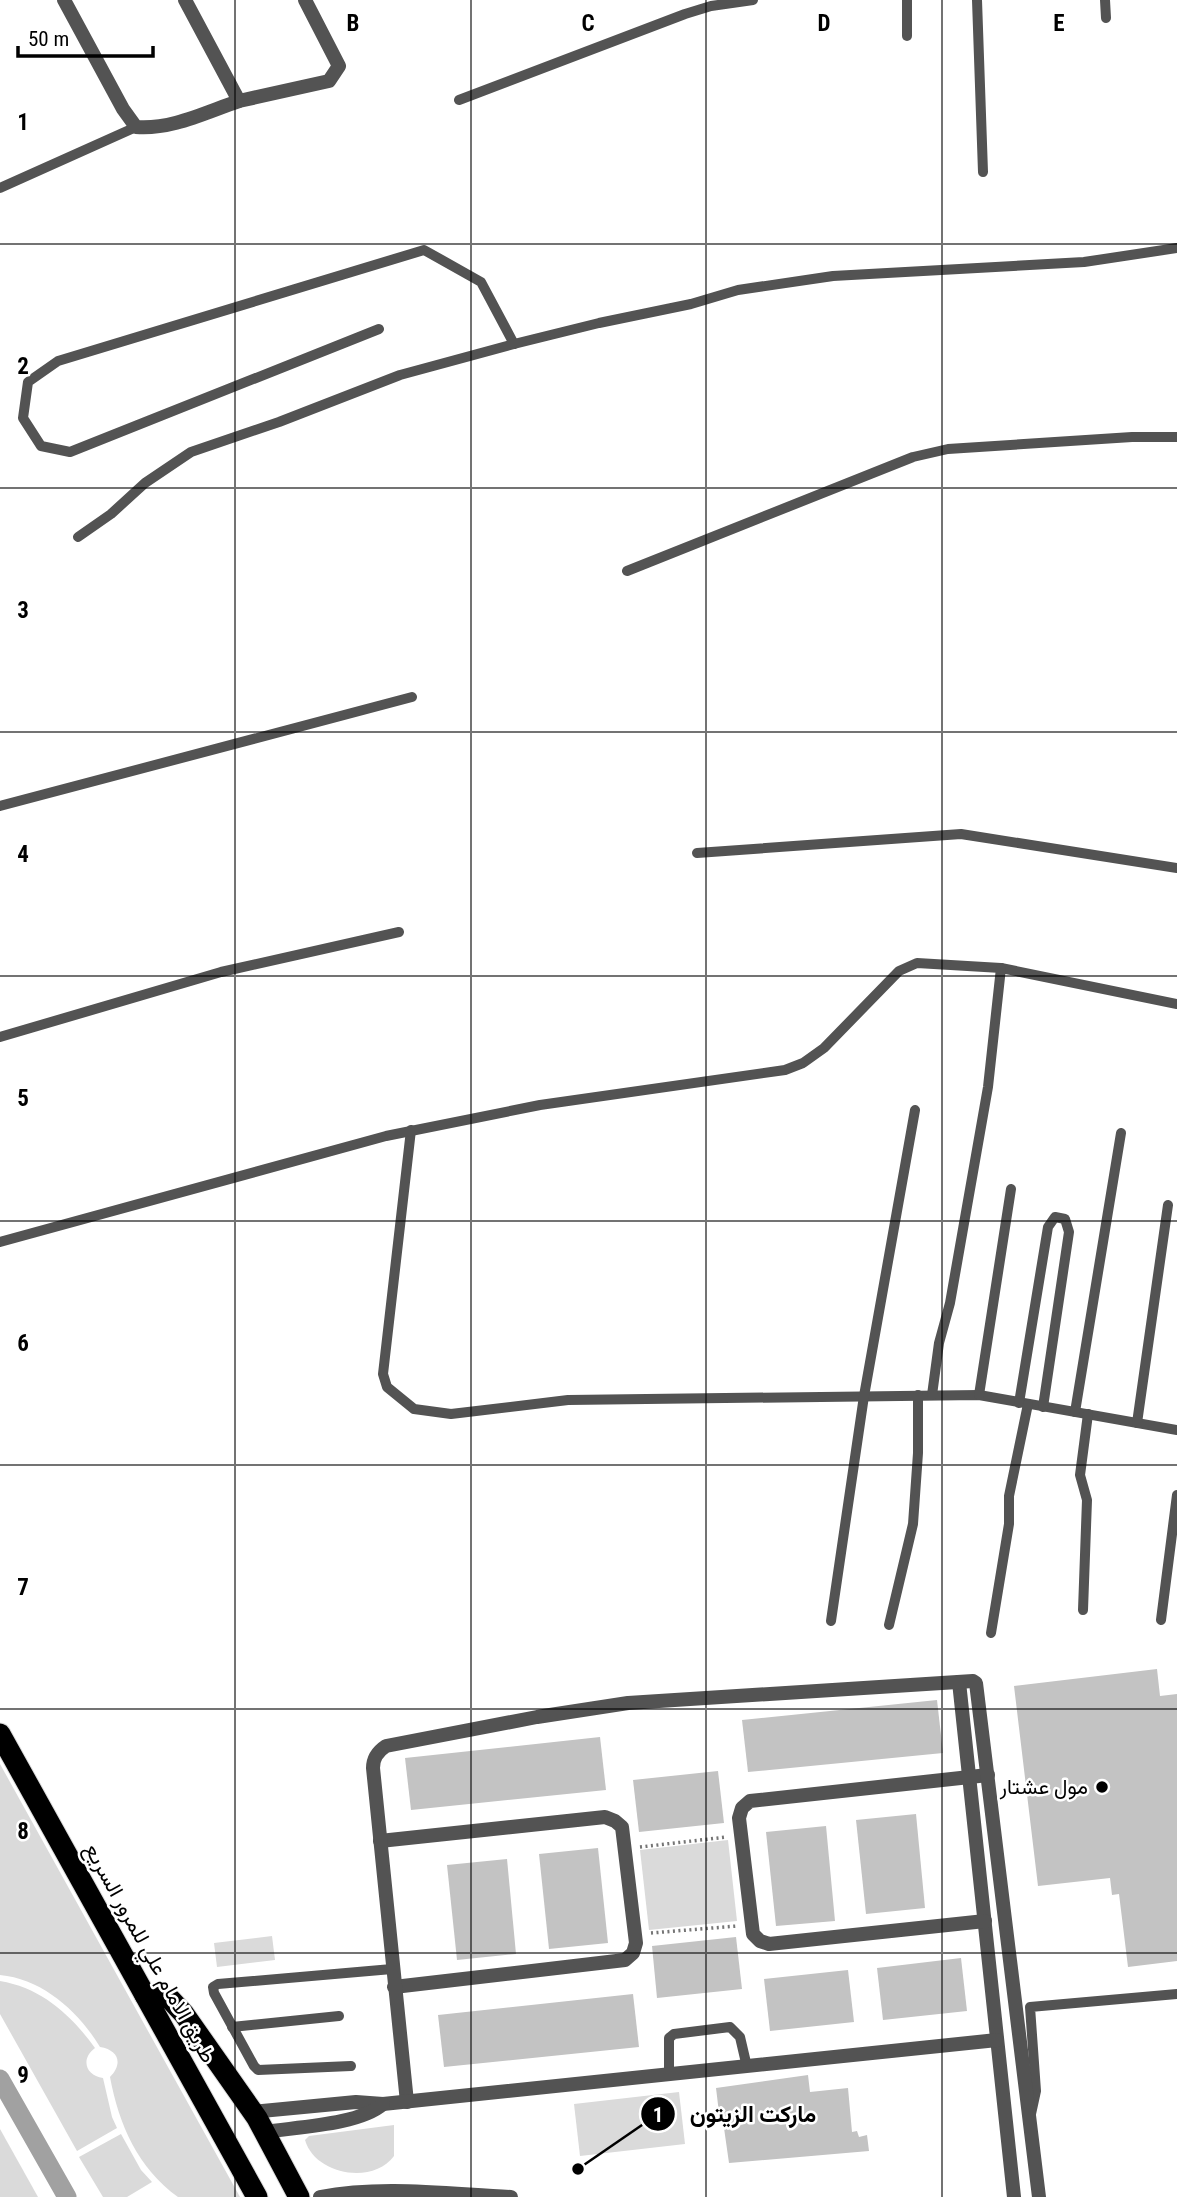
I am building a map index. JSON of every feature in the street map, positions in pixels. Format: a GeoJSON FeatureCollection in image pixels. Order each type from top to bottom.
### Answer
{"type":"FeatureCollection","features":[{"type":"Feature","properties":{"kind":"highway","name":"طريق الامام علي للمرور السريع"},"geometry":{"type":"LineString","coordinates":[[0,1734],[257,2197]]}},
{"type":"Feature","properties":{"kind":"highway"},"geometry":{"type":"LineString","coordinates":[[145,1995],[170,1999],[184,2014],[265,2132],[299,2197]]}},
{"type":"Feature","properties":{"kind":"street"},"geometry":{"type":"LineString","coordinates":[[64,0],[123,109],[136,127],[152,128],[172,124],[239,101],[329,82],[339,66],[305,0]]}},
{"type":"Feature","properties":{"kind":"street"},"geometry":{"type":"LineString","coordinates":[[185,0],[239,101]]}},
{"type":"Feature","properties":{"kind":"street"},"geometry":{"type":"LineString","coordinates":[[407,2102],[373,1762],[386,1746],[559,1713],[628,1703],[973,1681],[976,1684],[988,1775],[1039,2197]]}},
{"type":"Feature","properties":{"kind":"street"},"geometry":{"type":"LineString","coordinates":[[959,1682],[1014,2197]]}},
{"type":"Feature","properties":{"kind":"street"},"geometry":{"type":"LineString","coordinates":[[985,1921],[769,1944],[760,1941],[753,1934],[739,1818],[742,1808],[750,1801],[988,1775]]}},
{"type":"Feature","properties":{"kind":"street"},"geometry":{"type":"LineString","coordinates":[[380,1842],[605,1817],[622,1827],[636,1943],[633,1953],[625,1960],[394,1987]]}},
{"type":"Feature","properties":{"kind":"street"},"geometry":{"type":"LineString","coordinates":[[252,2112],[356,2102],[407,2102],[997,2040]]}},
{"type":"Feature","properties":{"kind":"street"},"geometry":{"type":"LineString","coordinates":[[265,2132],[359,2118],[383,2104]]}},
{"type":"Feature","properties":{"kind":"street"},"geometry":{"type":"LineString","coordinates":[[320,2197],[349,2191],[511,2197]]}},
{"type":"Feature","properties":{"kind":"lane"},"geometry":{"type":"LineString","coordinates":[[459,100],[685,14],[711,6],[753,0]]}},
{"type":"Feature","properties":{"kind":"lane"},"geometry":{"type":"LineString","coordinates":[[906,0],[907,36]]}},
{"type":"Feature","properties":{"kind":"lane"},"geometry":{"type":"LineString","coordinates":[[976,0],[983,172]]}},
{"type":"Feature","properties":{"kind":"lane"},"geometry":{"type":"LineString","coordinates":[[1105,0],[1106,18]]}},
{"type":"Feature","properties":{"kind":"lane"},"geometry":{"type":"LineString","coordinates":[[0,188],[136,127]]}},
{"type":"Feature","properties":{"kind":"lane"},"geometry":{"type":"LineString","coordinates":[[78,537],[111,514],[145,483],[191,452],[279,422],[400,375],[514,344],[691,304],[738,290],[833,276],[1084,262],[1177,248]]}},
{"type":"Feature","properties":{"kind":"lane"},"geometry":{"type":"LineString","coordinates":[[379,330],[70,452],[41,446],[23,418],[28,382],[58,361],[424,250],[481,282],[514,344]]}},
{"type":"Feature","properties":{"kind":"lane"},"geometry":{"type":"LineString","coordinates":[[627,570],[913,457],[948,449],[1132,437],[1177,437]]}},
{"type":"Feature","properties":{"kind":"lane"},"geometry":{"type":"LineString","coordinates":[[0,806],[412,697]]}},
{"type":"Feature","properties":{"kind":"lane"},"geometry":{"type":"LineString","coordinates":[[697,853],[961,834],[1177,867]]}},
{"type":"Feature","properties":{"kind":"lane"},"geometry":{"type":"LineString","coordinates":[[0,1037],[221,972],[400,932]]}},
{"type":"Feature","properties":{"kind":"lane"},"geometry":{"type":"LineString","coordinates":[[0,1242],[411,1130],[540,1105],[785,1070],[803,1063],[824,1048],[899,971],[917,963],[1001,968],[1177,1004]]}},
{"type":"Feature","properties":{"kind":"lane"},"geometry":{"type":"LineString","coordinates":[[932,1395],[939,1343],[950,1303],[988,1087],[1001,968]]}},
{"type":"Feature","properties":{"kind":"lane"},"geometry":{"type":"LineString","coordinates":[[831,1621],[864,1396],[915,1110]]}},
{"type":"Feature","properties":{"kind":"lane"},"geometry":{"type":"LineString","coordinates":[[411,1130],[383,1374],[387,1387],[414,1409],[451,1414],[568,1400],[979,1395],[1177,1430]]}},
{"type":"Feature","properties":{"kind":"lane"},"geometry":{"type":"LineString","coordinates":[[1075,1412],[1121,1133]]}},
{"type":"Feature","properties":{"kind":"lane"},"geometry":{"type":"LineString","coordinates":[[979,1395],[1011,1189]]}},
{"type":"Feature","properties":{"kind":"lane"},"geometry":{"type":"LineString","coordinates":[[1137,1423],[1168,1205]]}},
{"type":"Feature","properties":{"kind":"lane"},"geometry":{"type":"LineString","coordinates":[[991,1633],[1009,1524],[1009,1496],[1048,1227],[1055,1217],[1065,1219],[1069,1232],[1043,1407]]}},
{"type":"Feature","properties":{"kind":"lane"},"geometry":{"type":"LineString","coordinates":[[889,1625],[913,1524],[918,1453],[918,1395]]}},
{"type":"Feature","properties":{"kind":"lane"},"geometry":{"type":"LineString","coordinates":[[1083,1611],[1087,1500],[1080,1475],[1088,1414]]}},
{"type":"Feature","properties":{"kind":"lane"},"geometry":{"type":"LineString","coordinates":[[1161,1620],[1177,1495]]}},
{"type":"Feature","properties":{"kind":"lane"},"geometry":{"type":"LineString","coordinates":[[351,2066],[262,2071],[254,2066],[232,2027],[214,1993],[215,1985],[392,1969]]}},
{"type":"Feature","properties":{"kind":"lane"},"geometry":{"type":"LineString","coordinates":[[1030,2120],[1036,2091],[1030,2007],[1177,1994]]}},
{"type":"Feature","properties":{"kind":"lane"},"geometry":{"type":"LineString","coordinates":[[232,2027],[339,2016]]}},
{"type":"Feature","properties":{"kind":"lane"},"geometry":{"type":"LineString","coordinates":[[669,2075],[669,2038],[674,2034],[730,2027],[740,2037],[747,2067]]}},
{"type":"Feature","properties":{"kind":"path"},"geometry":{"type":"LineString","coordinates":[[624,1849],[741,1836]]}},
{"type":"Feature","properties":{"kind":"path"},"geometry":{"type":"LineString","coordinates":[[635,1935],[752,1924]]}},
{"type":"Feature","properties":{"kind":"shaded area"},"geometry":{"type":"Polygon","coordinates":[[[0,1764],[240,2197],[178,2197],[164,2185],[141,2159],[119,2112],[110,2077],[118,2063],[115,2054],[100,2047],[82,2022],[45,1990],[16,1978],[0,1975],[0,1764]]]}},
{"type":"Feature","properties":{"kind":"shaded area"},"geometry":{"type":"Polygon","coordinates":[[[728,1840],[737,1921],[649,1930],[640,1850],[728,1840]]]}},
{"type":"Feature","properties":{"kind":"shaded area"},"geometry":{"type":"Polygon","coordinates":[[[272,1936],[275,1960],[217,1967],[214,1943],[272,1936]]]}},
{"type":"Feature","properties":{"kind":"shaded area"},"geometry":{"type":"Polygon","coordinates":[[[0,1981],[42,1997],[65,2014],[86,2036],[95,2048],[90,2052],[87,2066],[92,2074],[103,2078],[117,2128],[77,2151],[0,2014],[0,1981]]]}},
{"type":"Feature","properties":{"kind":"shaded area"},"geometry":{"type":"Polygon","coordinates":[[[679,2092],[685,2144],[580,2156],[574,2104],[679,2092]]]}},
{"type":"Feature","properties":{"kind":"shaded area"},"geometry":{"type":"Polygon","coordinates":[[[394,2125],[394,2156],[373,2171],[345,2172],[332,2168],[311,2152],[305,2140],[309,2136],[394,2125]]]}},
{"type":"Feature","properties":{"kind":"shaded area"},"geometry":{"type":"Polygon","coordinates":[[[0,2129],[38,2197],[0,2197],[0,2129]]]}},
{"type":"Feature","properties":{"kind":"shaded area"},"geometry":{"type":"Polygon","coordinates":[[[121,2134],[141,2170],[152,2182],[127,2197],[103,2197],[79,2157],[121,2134]]]}},
{"type":"Feature","properties":{"kind":"building","name":"مول عشتار"},"geometry":{"type":"Polygon","coordinates":[[[1157,1669],[1160,1696],[1177,1694],[1177,1961],[1128,1967],[1119,1894],[1112,1895],[1110,1878],[1038,1886],[1014,1686],[1157,1669]]]}},
{"type":"Feature","properties":{"kind":"building"},"geometry":{"type":"Polygon","coordinates":[[[937,1700],[943,1753],[748,1772],[742,1720],[937,1700]]]}},
{"type":"Feature","properties":{"kind":"building"},"geometry":{"type":"Polygon","coordinates":[[[600,1737],[606,1790],[411,1810],[405,1758],[600,1737]]]}},
{"type":"Feature","properties":{"kind":"building"},"geometry":{"type":"Polygon","coordinates":[[[718,1771],[724,1823],[639,1832],[633,1780],[718,1771]]]}},
{"type":"Feature","properties":{"kind":"building"},"geometry":{"type":"Polygon","coordinates":[[[916,1814],[925,1908],[866,1914],[856,1820],[916,1814]]]}},
{"type":"Feature","properties":{"kind":"building"},"geometry":{"type":"Polygon","coordinates":[[[826,1826],[835,1921],[776,1926],[766,1832],[826,1826]]]}},
{"type":"Feature","properties":{"kind":"building"},"geometry":{"type":"Polygon","coordinates":[[[598,1848],[608,1943],[549,1949],[539,1854],[598,1848]]]}},
{"type":"Feature","properties":{"kind":"building"},"geometry":{"type":"Polygon","coordinates":[[[507,1859],[516,1954],[457,1960],[447,1865],[507,1859]]]}},
{"type":"Feature","properties":{"kind":"building"},"geometry":{"type":"Polygon","coordinates":[[[736,1937],[742,1989],[657,1998],[652,1946],[736,1937]]]}},
{"type":"Feature","properties":{"kind":"building"},"geometry":{"type":"Polygon","coordinates":[[[961,1958],[967,2011],[883,2020],[877,1968],[961,1958]]]}},
{"type":"Feature","properties":{"kind":"building"},"geometry":{"type":"Polygon","coordinates":[[[848,1970],[854,2022],[770,2031],[764,1979],[848,1970]]]}},
{"type":"Feature","properties":{"kind":"building"},"geometry":{"type":"Polygon","coordinates":[[[633,1994],[639,2047],[444,2067],[438,2015],[633,1994]]]}},
{"type":"Feature","properties":{"kind":"building"},"geometry":{"type":"Polygon","coordinates":[[[808,2075],[810,2092],[848,2088],[852,2132],[857,2131],[859,2137],[867,2135],[869,2151],[729,2163],[716,2088],[808,2075]]]}},
{"type":"Feature","properties":{"kind":"waterway"},"geometry":{"type":"LineString","coordinates":[[0,2079],[67,2197]]}},
{"type":"Feature","properties":{"kind":"place","name":"مول عشتار"},"geometry":{"type":"Point","coordinates":[1102,1787]}},
{"type":"Feature","properties":{"kind":"place","name":"ماركت الزيتون"},"geometry":{"type":"Point","coordinates":[578,2169]}}]}
